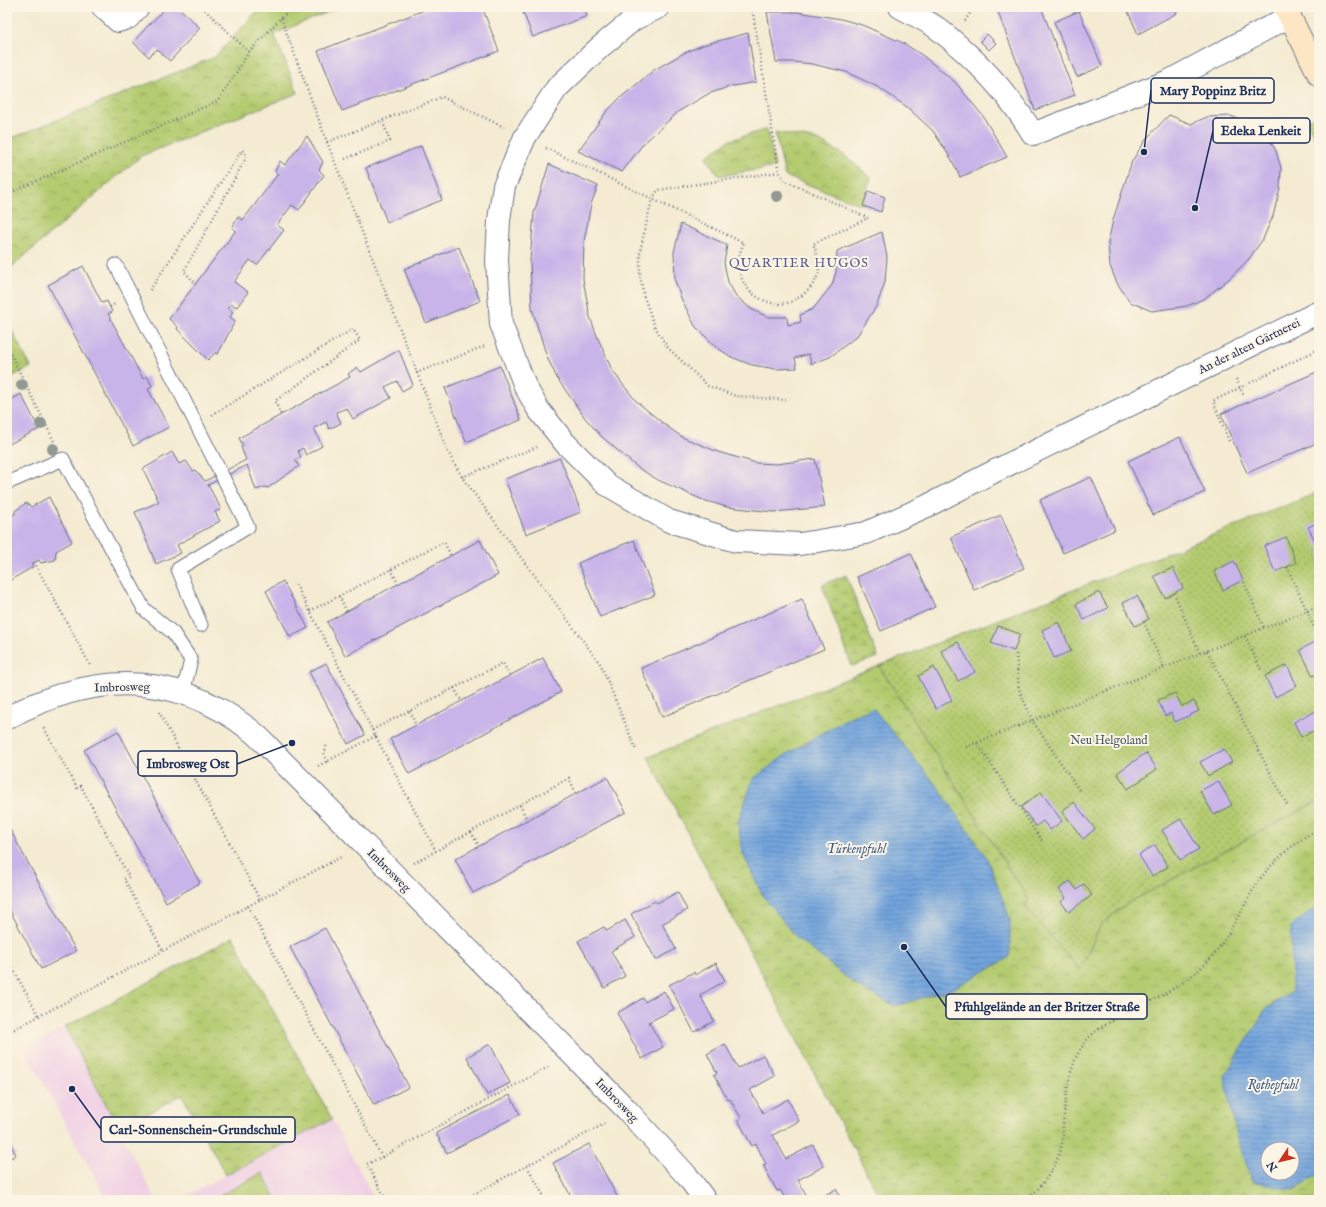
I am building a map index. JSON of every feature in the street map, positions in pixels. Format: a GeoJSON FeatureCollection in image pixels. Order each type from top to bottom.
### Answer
{"type":"FeatureCollection","features":[{"type":"Feature","properties":{"kind":"main road"},"geometry":{"type":"LineString","coordinates":[[1287,12],[1319,75]]}},
{"type":"Feature","properties":{"kind":"street"},"geometry":{"type":"LineString","coordinates":[[103,7],[118,21],[128,18],[138,7]]}},
{"type":"Feature","properties":{"kind":"street"},"geometry":{"type":"LineString","coordinates":[[525,138],[557,88],[599,48],[634,19],[659,7]]}},
{"type":"Feature","properties":{"kind":"street"},"geometry":{"type":"LineString","coordinates":[[900,7],[936,28],[979,66],[1019,111],[1033,134],[1169,81],[1287,12]]}},
{"type":"Feature","properties":{"kind":"street","name":"An der alten Gärtnerei"},"geometry":{"type":"LineString","coordinates":[[525,138],[504,186],[499,220],[497,260],[501,324],[525,386],[538,409],[558,434],[606,484],[670,521],[736,541],[800,544],[866,533],[927,506],[1319,312]]}},
{"type":"Feature","properties":{"kind":"street","name":"Imbrosweg"},"geometry":{"type":"LineString","coordinates":[[7,718],[30,706],[73,690],[108,685],[145,684],[183,693],[217,709],[250,730],[627,1110],[688,1177],[705,1200]]}},
{"type":"Feature","properties":{"kind":"lane"},"geometry":{"type":"LineString","coordinates":[[116,265],[248,527],[178,569],[201,625]]}},
{"type":"Feature","properties":{"kind":"lane"},"geometry":{"type":"LineString","coordinates":[[7,483],[63,460],[144,609],[173,633],[191,660],[183,693]]}},
{"type":"Feature","properties":{"kind":"path"},"geometry":{"type":"LineString","coordinates":[[202,7],[249,52]]}},
{"type":"Feature","properties":{"kind":"path"},"geometry":{"type":"LineString","coordinates":[[7,194],[218,101],[249,52],[281,18],[294,7]]}},
{"type":"Feature","properties":{"kind":"path"},"geometry":{"type":"LineString","coordinates":[[326,142],[442,97],[744,243],[739,253],[738,264],[739,275],[746,287],[755,296],[768,302],[781,304],[796,299],[808,291],[815,281],[819,268],[813,244],[868,218],[784,180],[779,172],[752,7]]}},
{"type":"Feature","properties":{"kind":"path"},"geometry":{"type":"LineString","coordinates":[[281,18],[326,142],[448,452],[462,476],[600,665],[636,750]]}},
{"type":"Feature","properties":{"kind":"path"},"geometry":{"type":"LineString","coordinates":[[345,159],[390,141],[382,120]]}},
{"type":"Feature","properties":{"kind":"path"},"geometry":{"type":"LineString","coordinates":[[137,306],[146,296],[242,150],[248,156],[184,271],[196,284]]}},
{"type":"Feature","properties":{"kind":"path"},"geometry":{"type":"LineString","coordinates":[[779,172],[658,190],[652,198],[640,250],[640,276],[644,297],[655,327],[668,348],[708,386],[736,396],[786,400]]}},
{"type":"Feature","properties":{"kind":"path"},"geometry":{"type":"LineString","coordinates":[[196,424],[353,330],[360,340],[275,401],[281,415]]}},
{"type":"Feature","properties":{"kind":"path"},"geometry":{"type":"LineString","coordinates":[[416,373],[506,338]]}},
{"type":"Feature","properties":{"kind":"path"},"geometry":{"type":"LineString","coordinates":[[7,347],[63,460]]}},
{"type":"Feature","properties":{"kind":"path"},"geometry":{"type":"LineString","coordinates":[[1229,441],[1213,401],[1319,349]]}},
{"type":"Feature","properties":{"kind":"path"},"geometry":{"type":"LineString","coordinates":[[462,476],[546,443],[558,434]]}},
{"type":"Feature","properties":{"kind":"path"},"geometry":{"type":"LineString","coordinates":[[310,612],[444,542],[451,556]]}},
{"type":"Feature","properties":{"kind":"path"},"geometry":{"type":"LineString","coordinates":[[34,562],[90,665]]}},
{"type":"Feature","properties":{"kind":"path"},"geometry":{"type":"LineString","coordinates":[[1287,567],[1319,638]]}},
{"type":"Feature","properties":{"kind":"path"},"geometry":{"type":"LineString","coordinates":[[391,569],[398,584]]}},
{"type":"Feature","properties":{"kind":"path"},"geometry":{"type":"LineString","coordinates":[[1244,582],[1264,628]]}},
{"type":"Feature","properties":{"kind":"path"},"geometry":{"type":"LineString","coordinates":[[296,584],[436,851]]}},
{"type":"Feature","properties":{"kind":"path"},"geometry":{"type":"LineString","coordinates":[[1174,593],[1200,654]]}},
{"type":"Feature","properties":{"kind":"path"},"geometry":{"type":"LineString","coordinates":[[339,596],[347,612]]}},
{"type":"Feature","properties":{"kind":"path"},"geometry":{"type":"LineString","coordinates":[[966,747],[1319,606]]}},
{"type":"Feature","properties":{"kind":"path"},"geometry":{"type":"LineString","coordinates":[[1144,622],[1164,668]]}},
{"type":"Feature","properties":{"kind":"path"},"geometry":{"type":"LineString","coordinates":[[1245,636],[1261,670]]}},
{"type":"Feature","properties":{"kind":"path"},"geometry":{"type":"LineString","coordinates":[[1207,651],[1287,805]]}},
{"type":"Feature","properties":{"kind":"path"},"geometry":{"type":"LineString","coordinates":[[1016,654],[1019,689],[1032,720],[1079,790]]}},
{"type":"Feature","properties":{"kind":"path"},"geometry":{"type":"LineString","coordinates":[[372,730],[503,663],[510,676]]}},
{"type":"Feature","properties":{"kind":"path"},"geometry":{"type":"LineString","coordinates":[[454,688],[462,702]]}},
{"type":"Feature","properties":{"kind":"path"},"geometry":{"type":"LineString","coordinates":[[410,711],[416,726]]}},
{"type":"Feature","properties":{"kind":"path"},"geometry":{"type":"LineString","coordinates":[[159,712],[260,900]]}},
{"type":"Feature","properties":{"kind":"path"},"geometry":{"type":"LineString","coordinates":[[44,728],[77,788],[81,786],[85,793],[129,877],[124,879],[163,951]]}},
{"type":"Feature","properties":{"kind":"path"},"geometry":{"type":"LineString","coordinates":[[318,766],[376,736]]}},
{"type":"Feature","properties":{"kind":"path"},"geometry":{"type":"LineString","coordinates":[[977,743],[1042,841]]}},
{"type":"Feature","properties":{"kind":"path"},"geometry":{"type":"LineString","coordinates":[[327,744],[324,753],[327,762]]}},
{"type":"Feature","properties":{"kind":"path"},"geometry":{"type":"LineString","coordinates":[[414,863],[569,778],[576,794]]}},
{"type":"Feature","properties":{"kind":"path"},"geometry":{"type":"LineString","coordinates":[[520,805],[527,820]]}},
{"type":"Feature","properties":{"kind":"path"},"geometry":{"type":"LineString","coordinates":[[1026,1200],[1049,1176],[1061,1150],[1067,1088],[1074,1064],[1086,1040],[1100,1028],[1154,1000],[1185,981],[1206,964],[1227,935],[1254,888],[1279,858],[1310,834],[1319,829]]}},
{"type":"Feature","properties":{"kind":"path"},"geometry":{"type":"LineString","coordinates":[[471,832],[479,846]]}},
{"type":"Feature","properties":{"kind":"path"},"geometry":{"type":"LineString","coordinates":[[7,1033],[345,856]]}},
{"type":"Feature","properties":{"kind":"path"},"geometry":{"type":"LineString","coordinates":[[248,906],[382,1157]]}},
{"type":"Feature","properties":{"kind":"path"},"geometry":{"type":"LineString","coordinates":[[7,958],[39,1016]]}},
{"type":"Feature","properties":{"kind":"path"},"geometry":{"type":"LineString","coordinates":[[386,1200],[367,1164],[551,1066]]}},
{"type":"Feature","properties":{"kind":"path"},"geometry":{"type":"LineString","coordinates":[[463,1200],[606,1123]]}},
{"type":"Feature","properties":{"kind":"path"},"geometry":{"type":"LineString","coordinates":[[527,1166],[546,1200]]}},
{"type":"Feature","properties":{"kind":"shaded area"},"geometry":{"type":"Polygon","coordinates":[[[65,1027],[156,1200],[94,1200],[104,1194],[25,1050],[65,1027]]]}},
{"type":"Feature","properties":{"kind":"shaded area"},"geometry":{"type":"Polygon","coordinates":[[[332,1119],[375,1200],[178,1200],[226,1175],[332,1119]]]}},
{"type":"Feature","properties":{"kind":"green space"},"geometry":{"type":"Polygon","coordinates":[[[261,7],[341,7],[274,34],[298,93],[141,156],[7,271],[7,140],[215,57],[261,7]]]}},
{"type":"Feature","properties":{"kind":"green space"},"geometry":{"type":"Polygon","coordinates":[[[1317,116],[1319,119],[1319,145],[1306,121],[1317,116]]]}},
{"type":"Feature","properties":{"kind":"green space"},"geometry":{"type":"Polygon","coordinates":[[[767,129],[775,167],[719,176],[706,157],[728,141],[767,129]]]}},
{"type":"Feature","properties":{"kind":"green space"},"geometry":{"type":"Polygon","coordinates":[[[775,132],[818,140],[844,155],[871,178],[862,205],[785,176],[775,132]]]}},
{"type":"Feature","properties":{"kind":"green space"},"geometry":{"type":"Polygon","coordinates":[[[7,322],[31,367],[7,379],[7,322]]]}},
{"type":"Feature","properties":{"kind":"green space","name":"Neu Helgoland"},"geometry":{"type":"Polygon","coordinates":[[[1319,492],[1319,800],[1130,902],[1101,924],[1080,970],[1025,907],[1029,900],[879,666],[1319,492]]]}},
{"type":"Feature","properties":{"kind":"green space"},"geometry":{"type":"Polygon","coordinates":[[[846,575],[878,657],[852,666],[822,585],[846,575]]]}},
{"type":"Feature","properties":{"kind":"green space"},"geometry":{"type":"Polygon","coordinates":[[[879,666],[1029,900],[1026,907],[1080,970],[1101,924],[1130,902],[1319,800],[1319,1200],[881,1200],[648,757],[879,666]]]}},
{"type":"Feature","properties":{"kind":"green space"},"geometry":{"type":"Polygon","coordinates":[[[233,937],[332,1119],[226,1175],[182,1095],[119,1129],[65,1027],[233,937]]]}},
{"type":"Feature","properties":{"kind":"green space"},"geometry":{"type":"Polygon","coordinates":[[[262,1173],[277,1200],[212,1200],[262,1173]]]}},
{"type":"Feature","properties":{"kind":"water","name":"Türkenpfuhl"},"geometry":{"type":"Polygon","coordinates":[[[873,708],[937,786],[987,858],[1010,919],[1010,957],[952,989],[895,1006],[860,988],[798,939],[763,896],[742,852],[738,822],[753,779],[787,754],[850,717],[873,708]]]}},
{"type":"Feature","properties":{"kind":"water","name":"Rothepfuhl"},"geometry":{"type":"Polygon","coordinates":[[[1319,905],[1319,1174],[1294,1190],[1252,1182],[1236,1132],[1225,1076],[1266,1009],[1292,991],[1291,926],[1319,905]]]}},
{"type":"Feature","properties":{"kind":"building"},"geometry":{"type":"Polygon","coordinates":[[[166,7],[178,7],[200,28],[170,61],[157,49],[149,57],[133,42],[166,7]]]}},
{"type":"Feature","properties":{"kind":"building"},"geometry":{"type":"Polygon","coordinates":[[[432,7],[482,7],[499,51],[342,111],[318,51],[432,7]]]}},
{"type":"Feature","properties":{"kind":"building"},"geometry":{"type":"Polygon","coordinates":[[[521,7],[584,7],[587,16],[533,37],[521,7]]]}},
{"type":"Feature","properties":{"kind":"building"},"geometry":{"type":"Polygon","coordinates":[[[996,7],[1041,7],[1075,95],[1035,110],[996,7]]]}},
{"type":"Feature","properties":{"kind":"building"},"geometry":{"type":"Polygon","coordinates":[[[1126,7],[1174,7],[1177,13],[1138,34],[1126,7]]]}},
{"type":"Feature","properties":{"kind":"building"},"geometry":{"type":"Polygon","coordinates":[[[1079,11],[1102,66],[1077,77],[1054,22],[1079,11]]]}},
{"type":"Feature","properties":{"kind":"building"},"geometry":{"type":"Polygon","coordinates":[[[767,12],[798,12],[841,19],[862,25],[903,43],[922,55],[956,83],[983,116],[1007,157],[960,177],[952,160],[933,131],[907,107],[878,87],[846,72],[812,64],[776,62],[767,12]]]}},
{"type":"Feature","properties":{"kind":"building"},"geometry":{"type":"Polygon","coordinates":[[[748,33],[756,82],[728,87],[708,94],[679,111],[643,144],[622,172],[578,151],[607,111],[654,70],[684,53],[703,45],[748,33]]]}},
{"type":"Feature","properties":{"kind":"building"},"geometry":{"type":"Polygon","coordinates":[[[987,34],[996,43],[989,50],[980,41],[987,34]]]}},
{"type":"Feature","properties":{"kind":"building"},"geometry":{"type":"Polygon","coordinates":[[[1169,115],[1191,124],[1207,117],[1231,116],[1254,125],[1269,139],[1276,151],[1281,168],[1280,188],[1273,216],[1263,239],[1248,260],[1230,278],[1205,298],[1187,306],[1152,311],[1130,302],[1117,283],[1110,266],[1108,243],[1113,220],[1132,161],[1147,138],[1169,115]]]}},
{"type":"Feature","properties":{"kind":"building"},"geometry":{"type":"Polygon","coordinates":[[[307,136],[323,162],[319,170],[324,175],[299,210],[292,205],[277,225],[284,230],[257,265],[250,260],[234,282],[248,292],[237,307],[231,304],[228,308],[233,312],[230,317],[235,321],[218,354],[215,353],[208,360],[169,319],[236,230],[232,228],[238,217],[243,220],[278,174],[275,171],[280,161],[285,165],[307,136]]]}},
{"type":"Feature","properties":{"kind":"building"},"geometry":{"type":"Polygon","coordinates":[[[421,146],[442,200],[387,222],[366,168],[421,146]]]}},
{"type":"Feature","properties":{"kind":"building"},"geometry":{"type":"Polygon","coordinates":[[[549,164],[598,186],[591,204],[584,241],[583,279],[590,317],[597,336],[612,370],[636,401],[682,437],[718,452],[756,463],[776,464],[815,459],[825,507],[774,512],[727,507],[703,500],[658,480],[637,467],[601,436],[585,418],[557,378],[547,357],[532,309],[530,261],[534,213],[549,164]]]}},
{"type":"Feature","properties":{"kind":"building"},"geometry":{"type":"Polygon","coordinates":[[[868,191],[885,197],[881,212],[863,206],[868,191]]]}},
{"type":"Feature","properties":{"kind":"building"},"geometry":{"type":"Polygon","coordinates":[[[681,224],[727,245],[724,263],[728,282],[736,296],[751,309],[768,317],[787,317],[788,325],[801,322],[800,315],[813,309],[832,285],[836,272],[837,251],[882,232],[887,257],[885,282],[877,305],[857,336],[830,357],[811,364],[809,354],[795,358],[797,368],[776,369],[752,365],[731,357],[715,346],[695,326],[681,298],[675,281],[674,252],[681,224]]]}},
{"type":"Feature","properties":{"kind":"building"},"geometry":{"type":"Polygon","coordinates":[[[459,247],[480,301],[426,323],[404,269],[459,247]]]}},
{"type":"Feature","properties":{"kind":"building"},"geometry":{"type":"Polygon","coordinates":[[[83,266],[102,303],[107,301],[112,312],[108,314],[143,379],[147,376],[152,386],[148,389],[169,427],[133,446],[48,285],[83,266]]]}},
{"type":"Feature","properties":{"kind":"building"},"geometry":{"type":"Polygon","coordinates":[[[399,350],[413,385],[402,391],[397,381],[385,387],[391,398],[353,419],[347,408],[336,412],[341,423],[329,429],[326,422],[314,428],[322,446],[306,455],[303,448],[298,451],[301,457],[295,460],[299,466],[268,488],[265,487],[256,490],[247,465],[208,485],[221,509],[215,512],[220,521],[177,545],[181,553],[156,564],[135,512],[159,502],[143,469],[172,452],[179,464],[186,461],[193,471],[195,470],[205,481],[246,460],[241,447],[243,446],[239,438],[350,377],[348,374],[357,367],[361,372],[399,350]]]}},
{"type":"Feature","properties":{"kind":"building"},"geometry":{"type":"Polygon","coordinates":[[[500,366],[521,420],[466,442],[445,388],[500,366]]]}},
{"type":"Feature","properties":{"kind":"building"},"geometry":{"type":"Polygon","coordinates":[[[1319,371],[1319,442],[1247,473],[1221,414],[1319,371]]]}},
{"type":"Feature","properties":{"kind":"building"},"geometry":{"type":"Polygon","coordinates":[[[21,394],[39,429],[7,445],[7,402],[21,394]]]}},
{"type":"Feature","properties":{"kind":"building"},"geometry":{"type":"Polygon","coordinates":[[[1180,437],[1205,492],[1153,515],[1128,461],[1180,437]]]}},
{"type":"Feature","properties":{"kind":"building"},"geometry":{"type":"Polygon","coordinates":[[[560,458],[581,512],[526,534],[505,479],[560,458]]]}},
{"type":"Feature","properties":{"kind":"building"},"geometry":{"type":"Polygon","coordinates":[[[1091,477],[1115,530],[1063,553],[1040,500],[1091,477]]]}},
{"type":"Feature","properties":{"kind":"building"},"geometry":{"type":"Polygon","coordinates":[[[49,497],[72,542],[56,551],[55,560],[41,563],[39,560],[32,564],[33,567],[7,582],[7,518],[15,514],[15,511],[26,503],[31,507],[49,497]]]}},
{"type":"Feature","properties":{"kind":"building"},"geometry":{"type":"Polygon","coordinates":[[[1001,515],[1024,568],[974,590],[951,537],[1001,515]]]}},
{"type":"Feature","properties":{"kind":"building"},"geometry":{"type":"Polygon","coordinates":[[[1319,522],[1319,549],[1308,527],[1319,522]]]}},
{"type":"Feature","properties":{"kind":"building"},"geometry":{"type":"Polygon","coordinates":[[[1286,537],[1296,563],[1275,572],[1264,546],[1286,537]]]}},
{"type":"Feature","properties":{"kind":"building"},"geometry":{"type":"Polygon","coordinates":[[[480,540],[498,575],[345,656],[327,622],[480,540]]]}},
{"type":"Feature","properties":{"kind":"building"},"geometry":{"type":"Polygon","coordinates":[[[634,540],[655,595],[600,617],[578,563],[634,540]]]}},
{"type":"Feature","properties":{"kind":"building"},"geometry":{"type":"Polygon","coordinates":[[[911,553],[935,607],[881,631],[857,577],[911,553]]]}},
{"type":"Feature","properties":{"kind":"building"},"geometry":{"type":"Polygon","coordinates":[[[1234,561],[1243,580],[1223,590],[1214,571],[1234,561]]]}},
{"type":"Feature","properties":{"kind":"building"},"geometry":{"type":"Polygon","coordinates":[[[1173,568],[1183,588],[1165,598],[1154,576],[1173,568]]]}},
{"type":"Feature","properties":{"kind":"building"},"geometry":{"type":"Polygon","coordinates":[[[283,581],[308,628],[290,637],[266,591],[283,581]]]}},
{"type":"Feature","properties":{"kind":"building"},"geometry":{"type":"Polygon","coordinates":[[[1099,592],[1108,608],[1084,620],[1076,604],[1099,592]]]}},
{"type":"Feature","properties":{"kind":"building"},"geometry":{"type":"Polygon","coordinates":[[[1137,596],[1149,619],[1135,626],[1123,603],[1137,596]]]}},
{"type":"Feature","properties":{"kind":"building"},"geometry":{"type":"Polygon","coordinates":[[[802,599],[824,649],[662,717],[641,668],[802,599]]]}},
{"type":"Feature","properties":{"kind":"building"},"geometry":{"type":"Polygon","coordinates":[[[1059,622],[1071,651],[1054,658],[1042,630],[1059,622]]]}},
{"type":"Feature","properties":{"kind":"building"},"geometry":{"type":"Polygon","coordinates":[[[998,626],[1020,634],[1014,651],[991,643],[998,626]]]}},
{"type":"Feature","properties":{"kind":"building"},"geometry":{"type":"Polygon","coordinates":[[[1317,641],[1319,644],[1319,673],[1313,676],[1300,650],[1317,641]]]}},
{"type":"Feature","properties":{"kind":"building"},"geometry":{"type":"Polygon","coordinates":[[[958,642],[975,672],[958,681],[941,651],[958,642]]]}},
{"type":"Feature","properties":{"kind":"building"},"geometry":{"type":"Polygon","coordinates":[[[543,658],[561,692],[409,774],[390,739],[543,658]]]}},
{"type":"Feature","properties":{"kind":"building"},"geometry":{"type":"Polygon","coordinates":[[[326,663],[365,735],[348,744],[309,672],[326,663]]]}},
{"type":"Feature","properties":{"kind":"building"},"geometry":{"type":"Polygon","coordinates":[[[1287,665],[1297,686],[1275,697],[1265,676],[1287,665]]]}},
{"type":"Feature","properties":{"kind":"building"},"geometry":{"type":"Polygon","coordinates":[[[934,667],[952,700],[936,709],[918,676],[934,667]]]}},
{"type":"Feature","properties":{"kind":"building"},"geometry":{"type":"Polygon","coordinates":[[[1175,693],[1182,706],[1194,701],[1199,711],[1175,722],[1171,713],[1165,716],[1158,700],[1175,693]]]}},
{"type":"Feature","properties":{"kind":"building"},"geometry":{"type":"Polygon","coordinates":[[[1316,711],[1319,718],[1319,728],[1301,737],[1294,722],[1316,711]]]}},
{"type":"Feature","properties":{"kind":"building"},"geometry":{"type":"Polygon","coordinates":[[[118,731],[200,883],[166,902],[84,750],[118,731]]]}},
{"type":"Feature","properties":{"kind":"building"},"geometry":{"type":"Polygon","coordinates":[[[1224,749],[1232,762],[1208,776],[1200,762],[1224,749]]]}},
{"type":"Feature","properties":{"kind":"building"},"geometry":{"type":"Polygon","coordinates":[[[1146,753],[1157,769],[1128,789],[1117,773],[1146,753]]]}},
{"type":"Feature","properties":{"kind":"building"},"geometry":{"type":"Polygon","coordinates":[[[607,777],[626,812],[473,893],[455,859],[607,777]]]}},
{"type":"Feature","properties":{"kind":"building"},"geometry":{"type":"Polygon","coordinates":[[[1218,781],[1232,805],[1214,815],[1200,791],[1218,781]]]}},
{"type":"Feature","properties":{"kind":"building"},"geometry":{"type":"Polygon","coordinates":[[[1041,792],[1062,821],[1050,830],[1043,821],[1036,826],[1021,807],[1041,792]]]}},
{"type":"Feature","properties":{"kind":"building"},"geometry":{"type":"Polygon","coordinates":[[[1074,802],[1095,829],[1083,839],[1062,811],[1074,802]]]}},
{"type":"Feature","properties":{"kind":"building"},"geometry":{"type":"Polygon","coordinates":[[[1181,819],[1199,849],[1180,860],[1162,830],[1181,819]]]}},
{"type":"Feature","properties":{"kind":"building"},"geometry":{"type":"Polygon","coordinates":[[[7,824],[76,951],[41,969],[7,905],[7,824]]]}},
{"type":"Feature","properties":{"kind":"building"},"geometry":{"type":"Polygon","coordinates":[[[1155,845],[1168,867],[1152,876],[1139,855],[1155,845]]]}},
{"type":"Feature","properties":{"kind":"building"},"geometry":{"type":"Polygon","coordinates":[[[1070,881],[1077,890],[1084,884],[1092,895],[1069,912],[1061,902],[1066,898],[1059,889],[1070,881]]]}},
{"type":"Feature","properties":{"kind":"building"},"geometry":{"type":"Polygon","coordinates":[[[678,892],[687,910],[662,924],[676,949],[656,960],[631,914],[655,901],[657,903],[678,892]]]}},
{"type":"Feature","properties":{"kind":"building"},"geometry":{"type":"Polygon","coordinates":[[[625,920],[635,937],[611,951],[625,976],[604,988],[578,941],[604,927],[607,931],[625,920]]]}},
{"type":"Feature","properties":{"kind":"building"},"geometry":{"type":"Polygon","coordinates":[[[325,928],[409,1087],[374,1105],[290,947],[325,928]]]}},
{"type":"Feature","properties":{"kind":"building"},"geometry":{"type":"Polygon","coordinates":[[[716,963],[725,981],[700,995],[714,1021],[694,1032],[669,985],[694,972],[695,975],[716,963]]]}},
{"type":"Feature","properties":{"kind":"building"},"geometry":{"type":"Polygon","coordinates":[[[664,991],[674,1009],[649,1022],[663,1047],[642,1059],[617,1013],[643,998],[645,1002],[664,991]]]}},
{"type":"Feature","properties":{"kind":"building"},"geometry":{"type":"Polygon","coordinates":[[[490,1044],[510,1083],[487,1095],[467,1057],[490,1044]]]}},
{"type":"Feature","properties":{"kind":"building"},"geometry":{"type":"Polygon","coordinates":[[[725,1044],[738,1068],[763,1055],[775,1076],[750,1090],[763,1113],[788,1099],[799,1121],[773,1135],[786,1159],[813,1145],[824,1166],[798,1180],[809,1200],[786,1200],[780,1190],[777,1191],[763,1165],[766,1164],[756,1144],[752,1146],[738,1120],[741,1118],[730,1099],[728,1100],[714,1075],[717,1073],[707,1054],[725,1044]]]}},
{"type":"Feature","properties":{"kind":"building"},"geometry":{"type":"Polygon","coordinates":[[[510,1095],[520,1114],[447,1153],[436,1133],[510,1095]]]}},
{"type":"Feature","properties":{"kind":"building"},"geometry":{"type":"Polygon","coordinates":[[[7,1137],[16,1155],[7,1160],[7,1137]]]}},
{"type":"Feature","properties":{"kind":"building"},"geometry":{"type":"Polygon","coordinates":[[[589,1144],[619,1200],[573,1200],[553,1163],[589,1144]]]}},
{"type":"Feature","properties":{"kind":"building"},"geometry":{"type":"Polygon","coordinates":[[[836,1189],[842,1200],[816,1200],[836,1189]]]}},
{"type":"Feature","properties":{"kind":"place","name":"Mary Poppinz Britz"},"geometry":{"type":"Point","coordinates":[1144,152]}},
{"type":"Feature","properties":{"kind":"place","name":"Edeka Lenkeit"},"geometry":{"type":"Point","coordinates":[1195,208]}},
{"type":"Feature","properties":{"kind":"place","name":"Imbrosweg Ost"},"geometry":{"type":"Point","coordinates":[292,743]}},
{"type":"Feature","properties":{"kind":"place","name":"Pfuhlgelände an der Britzer Straße"},"geometry":{"type":"Point","coordinates":[904,947]}},
{"type":"Feature","properties":{"kind":"place","name":"Carl-Sonnenschein-Grundschule"},"geometry":{"type":"Point","coordinates":[72,1089]}},
{"type":"Feature","properties":{"kind":"district","name":"QUARTIER HUGOS"},"geometry":{"type":"Point","coordinates":[799,262]}}]}
